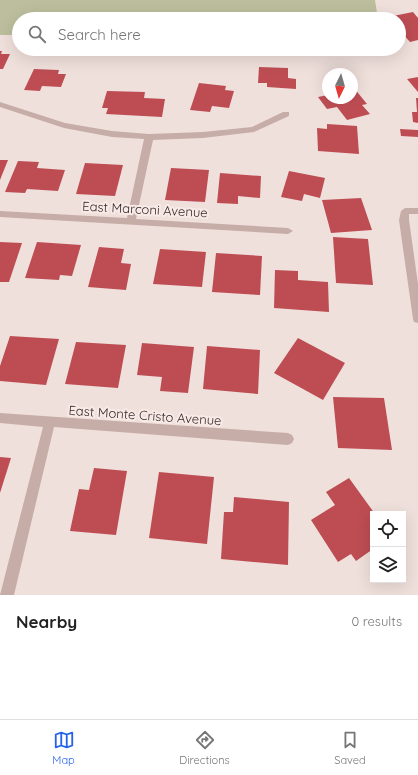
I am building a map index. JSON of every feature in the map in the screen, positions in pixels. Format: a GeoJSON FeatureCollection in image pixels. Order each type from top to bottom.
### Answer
{"type":"FeatureCollection","features":[{"type":"Feature","properties":{"kind":"street"},"geometry":{"type":"LineString","coordinates":[[0,104],[64,125],[112,134],[149,137],[203,135],[254,129],[286,114]]}},
{"type":"Feature","properties":{"kind":"street"},"geometry":{"type":"LineString","coordinates":[[131,221],[149,137]]}},
{"type":"Feature","properties":{"kind":"street"},"geometry":{"type":"LineString","coordinates":[[418,211],[405,212],[404,220],[418,319]]}},
{"type":"Feature","properties":{"kind":"street","name":"East Marconi Avenue"},"geometry":{"type":"LineString","coordinates":[[0,214],[288,231]]}},
{"type":"Feature","properties":{"kind":"street","name":"East Monte Cristo Avenue"},"geometry":{"type":"LineString","coordinates":[[0,418],[288,439]]}},
{"type":"Feature","properties":{"kind":"street"},"geometry":{"type":"LineString","coordinates":[[7,595],[50,422]]}},
{"type":"Feature","properties":{"kind":"green space"},"geometry":{"type":"Polygon","coordinates":[[[0,0],[375,0],[377,12],[12,12],[12,35],[0,35],[0,0]]]}},
{"type":"Feature","properties":{"kind":"building"},"geometry":{"type":"Polygon","coordinates":[[[413,12],[418,18],[418,40],[410,42],[406,38],[406,13],[413,12]]]}},
{"type":"Feature","properties":{"kind":"building"},"geometry":{"type":"Polygon","coordinates":[[[0,51],[2,51],[1,54],[10,54],[3,69],[0,69],[0,51]]]}},
{"type":"Feature","properties":{"kind":"building"},"geometry":{"type":"Polygon","coordinates":[[[259,67],[288,68],[288,78],[296,79],[296,89],[267,87],[267,83],[258,83],[259,67]]]}},
{"type":"Feature","properties":{"kind":"building"},"geometry":{"type":"Polygon","coordinates":[[[34,69],[59,70],[58,74],[66,74],[61,87],[42,86],[40,91],[24,90],[34,69]]]}},
{"type":"Feature","properties":{"kind":"building"},"geometry":{"type":"Polygon","coordinates":[[[418,77],[418,92],[407,79],[418,77]]]}},
{"type":"Feature","properties":{"kind":"building"},"geometry":{"type":"Polygon","coordinates":[[[199,83],[226,86],[225,90],[234,91],[229,108],[212,106],[210,112],[190,110],[199,83]]]}},
{"type":"Feature","properties":{"kind":"building"},"geometry":{"type":"Polygon","coordinates":[[[107,91],[145,92],[144,98],[165,99],[162,117],[106,114],[108,108],[102,108],[107,91]]]}},
{"type":"Feature","properties":{"kind":"building"},"geometry":{"type":"Polygon","coordinates":[[[358,93],[367,104],[362,105],[370,114],[347,120],[337,107],[327,109],[323,104],[358,104],[358,93]]]}},
{"type":"Feature","properties":{"kind":"building"},"geometry":{"type":"Polygon","coordinates":[[[322,96],[322,102],[318,97],[322,96]]]}},
{"type":"Feature","properties":{"kind":"building"},"geometry":{"type":"Polygon","coordinates":[[[416,98],[418,98],[418,123],[413,122],[412,112],[417,112],[416,98]]]}},
{"type":"Feature","properties":{"kind":"building"},"geometry":{"type":"Polygon","coordinates":[[[327,124],[357,126],[359,154],[318,151],[317,128],[327,129],[327,124]]]}},
{"type":"Feature","properties":{"kind":"building"},"geometry":{"type":"Polygon","coordinates":[[[400,129],[418,130],[418,137],[401,136],[400,129]]]}},
{"type":"Feature","properties":{"kind":"building"},"geometry":{"type":"Polygon","coordinates":[[[0,160],[8,160],[0,180],[0,160]]]}},
{"type":"Feature","properties":{"kind":"building"},"geometry":{"type":"Polygon","coordinates":[[[18,161],[39,162],[37,168],[65,170],[58,191],[27,189],[25,193],[5,192],[18,161]]]}},
{"type":"Feature","properties":{"kind":"building"},"geometry":{"type":"Polygon","coordinates":[[[85,163],[123,165],[115,196],[76,194],[85,163]]]}},
{"type":"Feature","properties":{"kind":"building"},"geometry":{"type":"Polygon","coordinates":[[[171,168],[209,170],[205,202],[165,200],[171,168]]]}},
{"type":"Feature","properties":{"kind":"building"},"geometry":{"type":"Polygon","coordinates":[[[289,171],[325,178],[320,198],[304,194],[302,201],[281,197],[289,171]]]}},
{"type":"Feature","properties":{"kind":"building"},"geometry":{"type":"Polygon","coordinates":[[[220,173],[261,176],[260,198],[238,196],[238,204],[217,203],[220,173]]]}},
{"type":"Feature","properties":{"kind":"building"},"geometry":{"type":"Polygon","coordinates":[[[361,198],[372,230],[331,233],[322,200],[361,198]]]}},
{"type":"Feature","properties":{"kind":"building"},"geometry":{"type":"Polygon","coordinates":[[[333,237],[368,239],[373,285],[336,283],[333,237]]]}},
{"type":"Feature","properties":{"kind":"building"},"geometry":{"type":"Polygon","coordinates":[[[0,242],[22,243],[9,282],[0,282],[0,242]]]}},
{"type":"Feature","properties":{"kind":"building"},"geometry":{"type":"Polygon","coordinates":[[[37,242],[81,245],[72,276],[60,275],[59,280],[25,278],[37,242]]]}},
{"type":"Feature","properties":{"kind":"building"},"geometry":{"type":"Polygon","coordinates":[[[99,247],[124,249],[121,263],[131,264],[126,290],[88,287],[99,247]]]}},
{"type":"Feature","properties":{"kind":"building"},"geometry":{"type":"Polygon","coordinates":[[[160,249],[206,252],[202,287],[153,284],[160,249]]]}},
{"type":"Feature","properties":{"kind":"building"},"geometry":{"type":"Polygon","coordinates":[[[216,253],[262,256],[260,295],[212,292],[216,253]]]}},
{"type":"Feature","properties":{"kind":"building"},"geometry":{"type":"Polygon","coordinates":[[[275,270],[298,271],[298,280],[328,282],[329,312],[274,308],[275,270]]]}},
{"type":"Feature","properties":{"kind":"building"},"geometry":{"type":"Polygon","coordinates":[[[10,336],[59,339],[46,385],[0,381],[0,366],[10,336]]]}},
{"type":"Feature","properties":{"kind":"building"},"geometry":{"type":"Polygon","coordinates":[[[298,338],[345,363],[323,400],[274,373],[298,338]]]}},
{"type":"Feature","properties":{"kind":"building"},"geometry":{"type":"Polygon","coordinates":[[[76,342],[126,345],[118,388],[65,384],[76,342]]]}},
{"type":"Feature","properties":{"kind":"building"},"geometry":{"type":"Polygon","coordinates":[[[142,343],[194,347],[188,393],[160,391],[162,377],[137,375],[142,343]]]}},
{"type":"Feature","properties":{"kind":"building"},"geometry":{"type":"Polygon","coordinates":[[[207,346],[260,350],[258,394],[203,389],[207,346]]]}},
{"type":"Feature","properties":{"kind":"building"},"geometry":{"type":"Polygon","coordinates":[[[333,397],[384,398],[392,450],[338,448],[333,397]]]}},
{"type":"Feature","properties":{"kind":"building"},"geometry":{"type":"Polygon","coordinates":[[[0,457],[11,458],[0,493],[0,457]]]}},
{"type":"Feature","properties":{"kind":"building"},"geometry":{"type":"Polygon","coordinates":[[[94,468],[127,471],[116,535],[70,531],[79,489],[89,490],[94,468]]]}},
{"type":"Feature","properties":{"kind":"building"},"geometry":{"type":"Polygon","coordinates":[[[159,472],[214,477],[207,544],[149,538],[159,472]]]}},
{"type":"Feature","properties":{"kind":"building"},"geometry":{"type":"Polygon","coordinates":[[[349,478],[373,511],[370,511],[370,551],[356,561],[351,554],[338,562],[311,520],[335,505],[326,492],[349,478]]]}},
{"type":"Feature","properties":{"kind":"building"},"geometry":{"type":"Polygon","coordinates":[[[234,497],[289,502],[288,565],[221,559],[224,512],[233,512],[234,497]]]}}]}
